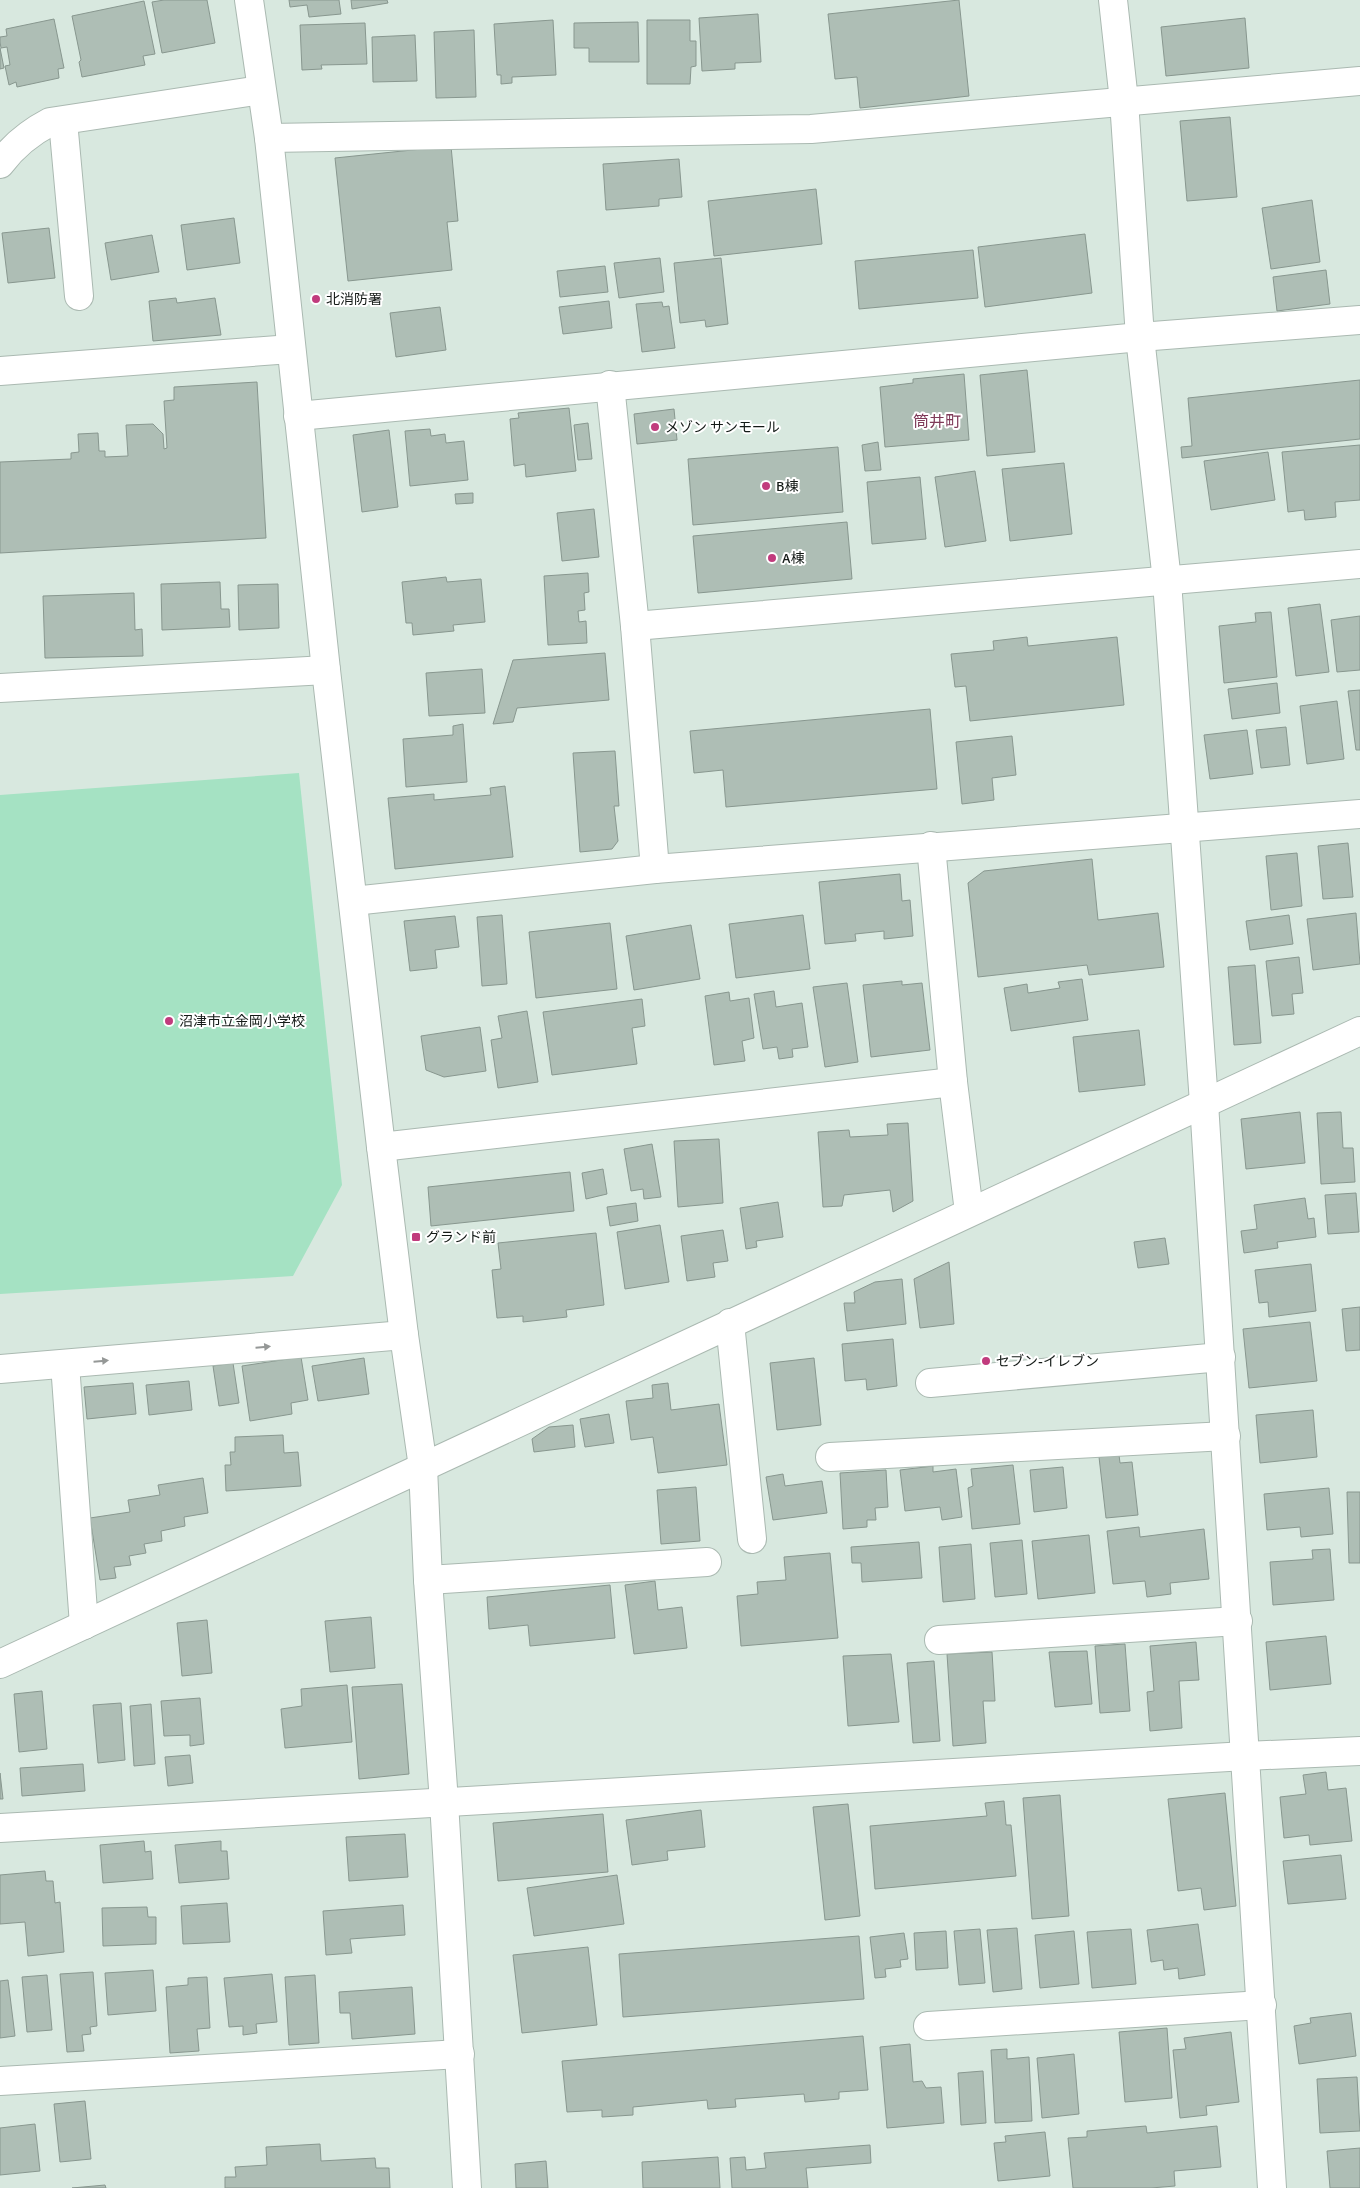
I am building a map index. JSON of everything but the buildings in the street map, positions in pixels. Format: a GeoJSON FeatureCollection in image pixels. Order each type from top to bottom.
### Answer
{"type":"FeatureCollection","features":[{"type":"Feature","properties":{"kind":"street"},"geometry":{"type":"LineString","coordinates":[[249,0],[269,138],[326,670],[381,1147],[404,1335],[423,1466],[428,1580],[444,1802],[467,2188]]}},
{"type":"Feature","properties":{"kind":"street"},"geometry":{"type":"LineString","coordinates":[[1114,0],[1124,101],[1140,337],[1167,581],[1221,1357],[1272,2188]]}},
{"type":"Feature","properties":{"kind":"street"},"geometry":{"type":"LineString","coordinates":[[269,138],[811,129],[1360,81]]}},
{"type":"Feature","properties":{"kind":"street"},"geometry":{"type":"LineString","coordinates":[[0,164],[11,149],[31,132],[50,122],[261,90]]}},
{"type":"Feature","properties":{"kind":"street"},"geometry":{"type":"LineString","coordinates":[[63,121],[79,296]]}},
{"type":"Feature","properties":{"kind":"street"},"geometry":{"type":"LineString","coordinates":[[298,416],[1140,337],[1360,320]]}},
{"type":"Feature","properties":{"kind":"street"},"geometry":{"type":"LineString","coordinates":[[0,370],[291,349]]}},
{"type":"Feature","properties":{"kind":"street"},"geometry":{"type":"LineString","coordinates":[[610,386],[635,626],[655,869]]}},
{"type":"Feature","properties":{"kind":"street"},"geometry":{"type":"LineString","coordinates":[[635,626],[1360,564]]}},
{"type":"Feature","properties":{"kind":"street"},"geometry":{"type":"LineString","coordinates":[[0,688],[326,670]]}},
{"type":"Feature","properties":{"kind":"street"},"geometry":{"type":"LineString","coordinates":[[353,901],[655,869],[1360,814]]}},
{"type":"Feature","properties":{"kind":"street"},"geometry":{"type":"LineString","coordinates":[[931,846],[953,1082],[970,1212]]}},
{"type":"Feature","properties":{"kind":"street"},"geometry":{"type":"LineString","coordinates":[[0,1664],[1360,1031]]}},
{"type":"Feature","properties":{"kind":"street"},"geometry":{"type":"LineString","coordinates":[[381,1147],[953,1082]]}},
{"type":"Feature","properties":{"kind":"street"},"geometry":{"type":"LineString","coordinates":[[730,1324],[752,1539]]}},
{"type":"Feature","properties":{"kind":"street"},"geometry":{"type":"LineString","coordinates":[[0,1369],[404,1335]]}},
{"type":"Feature","properties":{"kind":"street"},"geometry":{"type":"LineString","coordinates":[[930,1382],[1221,1357]]}},
{"type":"Feature","properties":{"kind":"street"},"geometry":{"type":"LineString","coordinates":[[64,1364],[84,1625]]}},
{"type":"Feature","properties":{"kind":"street"},"geometry":{"type":"LineString","coordinates":[[830,1457],[1226,1436]]}},
{"type":"Feature","properties":{"kind":"street"},"geometry":{"type":"LineString","coordinates":[[428,1580],[707,1562]]}},
{"type":"Feature","properties":{"kind":"street"},"geometry":{"type":"LineString","coordinates":[[939,1640],[1238,1621]]}},
{"type":"Feature","properties":{"kind":"street"},"geometry":{"type":"LineString","coordinates":[[0,1828],[1360,1751]]}},
{"type":"Feature","properties":{"kind":"street"},"geometry":{"type":"LineString","coordinates":[[928,2026],[1262,2005]]}},
{"type":"Feature","properties":{"kind":"street"},"geometry":{"type":"LineString","coordinates":[[0,2081],[460,2054]]}},
{"type":"Feature","properties":{"kind":"green space","name":"沼津市立金岡小学校"},"geometry":{"type":"Polygon","coordinates":[[[299,773],[342,1185],[293,1276],[0,1294],[0,795],[299,773]]]}},
{"type":"Feature","properties":{"kind":"place","name":"北消防署"},"geometry":{"type":"Point","coordinates":[316,299]}},
{"type":"Feature","properties":{"kind":"place","name":"メゾン サンモール"},"geometry":{"type":"Point","coordinates":[655,427]}},
{"type":"Feature","properties":{"kind":"place","name":"B棟"},"geometry":{"type":"Point","coordinates":[766,486]}},
{"type":"Feature","properties":{"kind":"place","name":"A棟"},"geometry":{"type":"Point","coordinates":[772,558]}},
{"type":"Feature","properties":{"kind":"place","name":"沼津市立金岡小学校"},"geometry":{"type":"Point","coordinates":[169,1021]}},
{"type":"Feature","properties":{"kind":"place","name":"グランド前"},"geometry":{"type":"Point","coordinates":[416,1237]}},
{"type":"Feature","properties":{"kind":"place","name":"セブン-イレブン"},"geometry":{"type":"Point","coordinates":[986,1361]}},
{"type":"Feature","properties":{"kind":"district","name":"筒井町"},"geometry":{"type":"Point","coordinates":[937,421]}}]}
